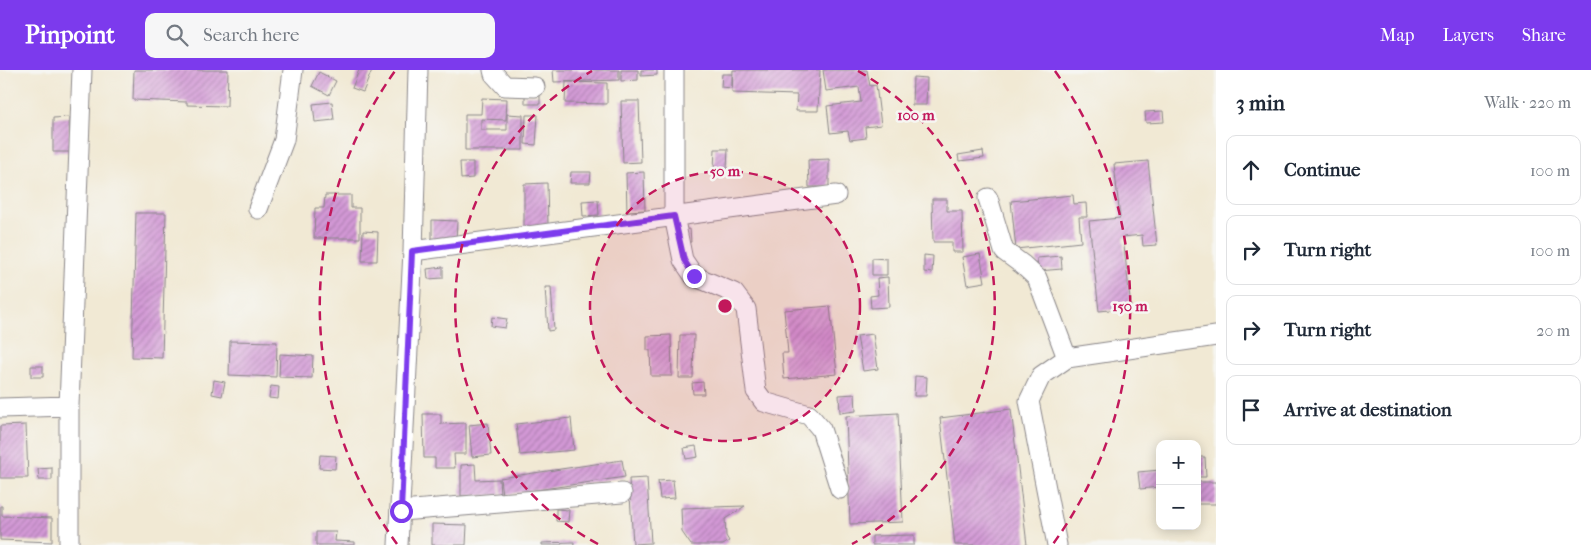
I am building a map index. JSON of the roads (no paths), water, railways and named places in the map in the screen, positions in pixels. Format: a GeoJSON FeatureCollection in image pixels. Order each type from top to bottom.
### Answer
{"type":"FeatureCollection","features":[{"type":"Feature","properties":{"kind":"street"},"geometry":{"type":"LineString","coordinates":[[69,545],[69,406],[82,70]]}},
{"type":"Feature","properties":{"kind":"street"},"geometry":{"type":"LineString","coordinates":[[258,209],[284,140],[293,70]]}},
{"type":"Feature","properties":{"kind":"street"},"geometry":{"type":"LineString","coordinates":[[398,545],[412,251],[418,70]]}},
{"type":"Feature","properties":{"kind":"street"},"geometry":{"type":"LineString","coordinates":[[493,70],[494,74],[505,86],[535,87]]}},
{"type":"Feature","properties":{"kind":"street"},"geometry":{"type":"LineString","coordinates":[[674,70],[674,216],[684,260],[694,276],[734,293],[746,309],[756,391],[764,402],[809,415],[821,429],[840,489]]}},
{"type":"Feature","properties":{"kind":"street"},"geometry":{"type":"LineString","coordinates":[[412,251],[836,195]]}},
{"type":"Feature","properties":{"kind":"street"},"geometry":{"type":"LineString","coordinates":[[988,198],[1004,251],[1037,278],[1067,358]]}},
{"type":"Feature","properties":{"kind":"street"},"geometry":{"type":"LineString","coordinates":[[1057,545],[1029,401],[1041,376],[1067,358],[1216,336]]}},
{"type":"Feature","properties":{"kind":"street"},"geometry":{"type":"LineString","coordinates":[[0,408],[69,406]]}},
{"type":"Feature","properties":{"kind":"street"},"geometry":{"type":"LineString","coordinates":[[401,511],[622,493]]}}]}
